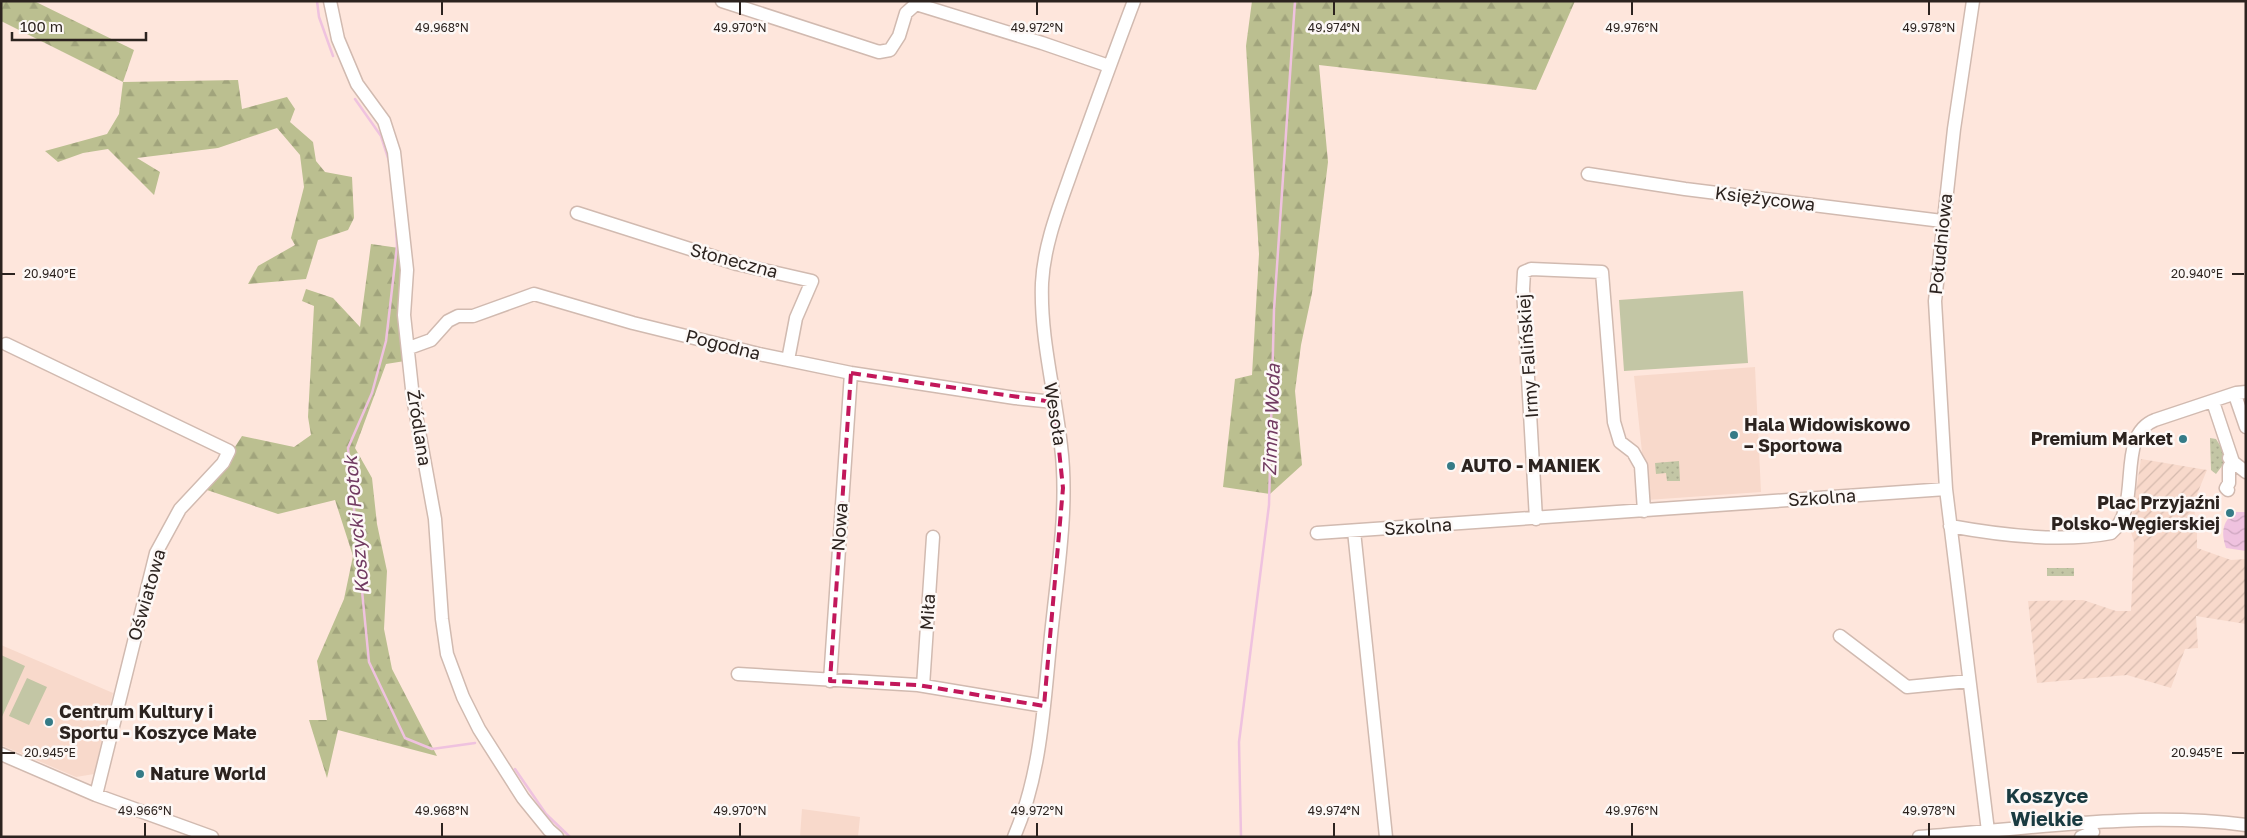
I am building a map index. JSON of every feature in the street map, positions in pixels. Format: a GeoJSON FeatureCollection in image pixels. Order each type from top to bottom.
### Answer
{"type":"FeatureCollection","features":[{"type":"Feature","properties":{"kind":"street","name":"Źródlana"},"geometry":{"type":"LineString","coordinates":[[330,1],[338,39],[357,84],[384,121],[394,152],[407,270],[404,315],[413,398],[435,519],[442,620],[447,654],[463,697],[479,729],[523,798],[557,837]]}},
{"type":"Feature","properties":{"kind":"street"},"geometry":{"type":"LineString","coordinates":[[722,1],[878,52],[890,50],[899,36],[906,13],[916,4],[1042,43],[1108,66]]}},
{"type":"Feature","properties":{"kind":"street","name":"Wesoła"},"geometry":{"type":"LineString","coordinates":[[1014,837],[1022,819],[1037,764],[1061,542],[1063,497],[1061,446],[1047,366],[1042,305],[1042,282],[1048,239],[1108,66],[1134,1]]}},
{"type":"Feature","properties":{"kind":"street","name":"Południowa"},"geometry":{"type":"LineString","coordinates":[[1946,489],[1935,300],[1942,221],[1958,95],[1973,1]]}},
{"type":"Feature","properties":{"kind":"street","name":"Księżycowa"},"geometry":{"type":"LineString","coordinates":[[1588,174],[1685,189],[1942,221]]}},
{"type":"Feature","properties":{"kind":"street","name":"Słoneczna"},"geometry":{"type":"LineString","coordinates":[[576,213],[737,264],[812,281],[796,318],[788,360]]}},
{"type":"Feature","properties":{"kind":"street","name":"Irmy Falińskiej"},"geometry":{"type":"LineString","coordinates":[[1536,519],[1523,289],[1524,272],[1531,268],[1602,272],[1614,422],[1620,442],[1633,452],[1641,466],[1644,511]]}},
{"type":"Feature","properties":{"kind":"street","name":"Pogodna"},"geometry":{"type":"LineString","coordinates":[[409,348],[431,340],[448,321],[458,316],[473,316],[534,294],[633,323],[788,360],[851,373],[1015,398],[1054,402]]}},
{"type":"Feature","properties":{"kind":"street","name":"Oświatowa"},"geometry":{"type":"LineString","coordinates":[[6,344],[229,451],[223,463],[180,509],[156,553],[96,795]]}},
{"type":"Feature","properties":{"kind":"street","name":"Nowa"},"geometry":{"type":"LineString","coordinates":[[830,681],[851,373]]}},
{"type":"Feature","properties":{"kind":"street"},"geometry":{"type":"LineString","coordinates":[[1950,526],[1984,532],[2062,537],[2111,533],[2125,516],[2135,442],[2144,426],[2155,420],[2236,393],[2241,395],[2246,427]]}},
{"type":"Feature","properties":{"kind":"street"},"geometry":{"type":"LineString","coordinates":[[2214,405],[2233,462],[2246,472]]}},
{"type":"Feature","properties":{"kind":"street"},"geometry":{"type":"LineString","coordinates":[[2214,493],[2227,489],[2230,483],[2229,467],[2233,462]]}},
{"type":"Feature","properties":{"kind":"street"},"geometry":{"type":"LineString","coordinates":[[1946,489],[1988,831]]}},
{"type":"Feature","properties":{"kind":"street","name":"Szkolna"},"geometry":{"type":"LineString","coordinates":[[1316,533],[1946,489]]}},
{"type":"Feature","properties":{"kind":"street"},"geometry":{"type":"LineString","coordinates":[[1354,531],[1386,837]]}},
{"type":"Feature","properties":{"kind":"street","name":"Miła"},"geometry":{"type":"LineString","coordinates":[[923,686],[933,537]]}},
{"type":"Feature","properties":{"kind":"street"},"geometry":{"type":"LineString","coordinates":[[1840,636],[1907,688],[1969,681]]}},
{"type":"Feature","properties":{"kind":"street"},"geometry":{"type":"LineString","coordinates":[[738,674],[923,686],[1044,706]]}},
{"type":"Feature","properties":{"kind":"street"},"geometry":{"type":"LineString","coordinates":[[1,754],[96,795],[212,837]]}},
{"type":"Feature","properties":{"kind":"street"},"geometry":{"type":"LineString","coordinates":[[1919,837],[1988,831],[2090,832],[2180,819],[2246,825]]}},
{"type":"Feature","properties":{"kind":"highlighted area"},"geometry":{"type":"Polygon","coordinates":[[[851,373],[1054,402],[1063,488],[1044,706],[918,685],[830,681],[851,373]]]}},
{"type":"Feature","properties":{"kind":"shaded area"},"geometry":{"type":"Polygon","coordinates":[[[1755,367],[1761,492],[1647,500],[1634,376],[1755,367]]]}},
{"type":"Feature","properties":{"kind":"shaded area"},"geometry":{"type":"Polygon","coordinates":[[[2141,459],[2207,470],[2197,494],[2195,508],[2194,528],[2197,529],[2197,548],[2231,560],[2246,559],[2246,624],[2196,616],[2198,648],[2185,649],[2171,688],[2127,675],[2037,683],[2028,601],[2083,600],[2116,611],[2131,611],[2134,542],[2130,529],[2141,459]]]}},
{"type":"Feature","properties":{"kind":"shaded area"},"geometry":{"type":"Polygon","coordinates":[[[1,645],[113,693],[94,774],[76,777],[1,745],[1,645]]]}},
{"type":"Feature","properties":{"kind":"shaded area"},"geometry":{"type":"Polygon","coordinates":[[[802,809],[860,817],[858,837],[800,837],[802,809]]]}},
{"type":"Feature","properties":{"kind":"green space"},"geometry":{"type":"Polygon","coordinates":[[[1,1],[34,1],[134,50],[123,82],[1,21],[1,1]]]}},
{"type":"Feature","properties":{"kind":"green space"},"geometry":{"type":"Polygon","coordinates":[[[1252,1],[1575,1],[1536,90],[1319,65],[1328,162],[1312,293],[1301,345],[1295,391],[1302,465],[1270,494],[1223,487],[1235,379],[1252,375],[1259,254],[1246,46],[1252,1]]]}},
{"type":"Feature","properties":{"kind":"green space"},"geometry":{"type":"Polygon","coordinates":[[[238,80],[242,109],[287,97],[295,109],[290,122],[313,142],[316,161],[325,172],[352,177],[354,218],[348,230],[318,240],[306,279],[248,284],[258,266],[295,245],[291,238],[304,187],[300,155],[277,128],[218,148],[137,158],[160,172],[154,195],[108,149],[83,153],[58,162],[45,151],[107,134],[119,114],[123,82],[238,80]]]}},
{"type":"Feature","properties":{"kind":"green space"},"geometry":{"type":"Polygon","coordinates":[[[371,244],[399,248],[405,361],[386,364],[355,448],[372,478],[377,524],[387,571],[384,629],[392,669],[437,756],[338,730],[327,778],[309,720],[327,720],[317,661],[344,599],[353,556],[335,500],[278,514],[207,490],[242,436],[294,447],[311,435],[308,417],[314,306],[302,301],[306,289],[333,298],[360,327],[371,244]]]}},
{"type":"Feature","properties":{"kind":"green space"},"geometry":{"type":"Polygon","coordinates":[[[1743,291],[1748,363],[1624,371],[1619,300],[1743,291]]]}},
{"type":"Feature","properties":{"kind":"green space"},"geometry":{"type":"Polygon","coordinates":[[[2210,438],[2216,439],[2228,458],[2216,474],[2211,470],[2210,438]]]}},
{"type":"Feature","properties":{"kind":"green space"},"geometry":{"type":"Polygon","coordinates":[[[1679,461],[1680,481],[1667,481],[1666,473],[1656,474],[1655,463],[1679,461]]]}},
{"type":"Feature","properties":{"kind":"green space"},"geometry":{"type":"Polygon","coordinates":[[[2047,568],[2074,568],[2074,576],[2047,576],[2047,568]]]}},
{"type":"Feature","properties":{"kind":"green space"},"geometry":{"type":"Polygon","coordinates":[[[1,655],[25,666],[1,719],[1,655]]]}},
{"type":"Feature","properties":{"kind":"green space"},"geometry":{"type":"Polygon","coordinates":[[[27,678],[47,687],[29,725],[9,716],[27,678]]]}},
{"type":"Feature","properties":{"kind":"water"},"geometry":{"type":"Polygon","coordinates":[[[2234,512],[2246,512],[2246,551],[2226,548],[2223,538],[2224,528],[2227,520],[2234,512]]]}},
{"type":"Feature","properties":{"kind":"waterway","name":"Koszycki Potok"},"geometry":{"type":"LineString","coordinates":[[317,1],[319,17],[333,56]]}},
{"type":"Feature","properties":{"kind":"waterway","name":"Zimna Woda"},"geometry":{"type":"LineString","coordinates":[[1241,837],[1239,742],[1269,505],[1274,310],[1295,1]]}},
{"type":"Feature","properties":{"kind":"waterway","name":"Koszycki Potok"},"geometry":{"type":"LineString","coordinates":[[355,99],[381,136],[389,161]]}},
{"type":"Feature","properties":{"kind":"waterway","name":"Koszycki Potok"},"geometry":{"type":"LineString","coordinates":[[395,213],[397,246],[386,341],[372,393],[348,448],[369,662],[405,738],[432,749],[475,743]]}},
{"type":"Feature","properties":{"kind":"waterway","name":"Koszycki Potok"},"geometry":{"type":"LineString","coordinates":[[515,769],[546,814],[570,837]]}},
{"type":"Feature","properties":{"kind":"place","name":"Hala Widowiskowo – Sportowa"},"geometry":{"type":"Point","coordinates":[1734,435]}},
{"type":"Feature","properties":{"kind":"place","name":"Premium Market"},"geometry":{"type":"Point","coordinates":[2183,439]}},
{"type":"Feature","properties":{"kind":"place","name":"AUTO - MANIEK"},"geometry":{"type":"Point","coordinates":[1451,466]}},
{"type":"Feature","properties":{"kind":"place","name":"Plac Przyjaźni Polsko-Węgierskiej"},"geometry":{"type":"Point","coordinates":[2230,513]}},
{"type":"Feature","properties":{"kind":"place","name":"Centrum Kultury i Sportu - Koszyce Małe"},"geometry":{"type":"Point","coordinates":[49,722]}},
{"type":"Feature","properties":{"kind":"place","name":"Nature World"},"geometry":{"type":"Point","coordinates":[140,774]}},
{"type":"Feature","properties":{"kind":"district","name":"Koszyce Wielkie"},"geometry":{"type":"Point","coordinates":[2047,808]}}]}
